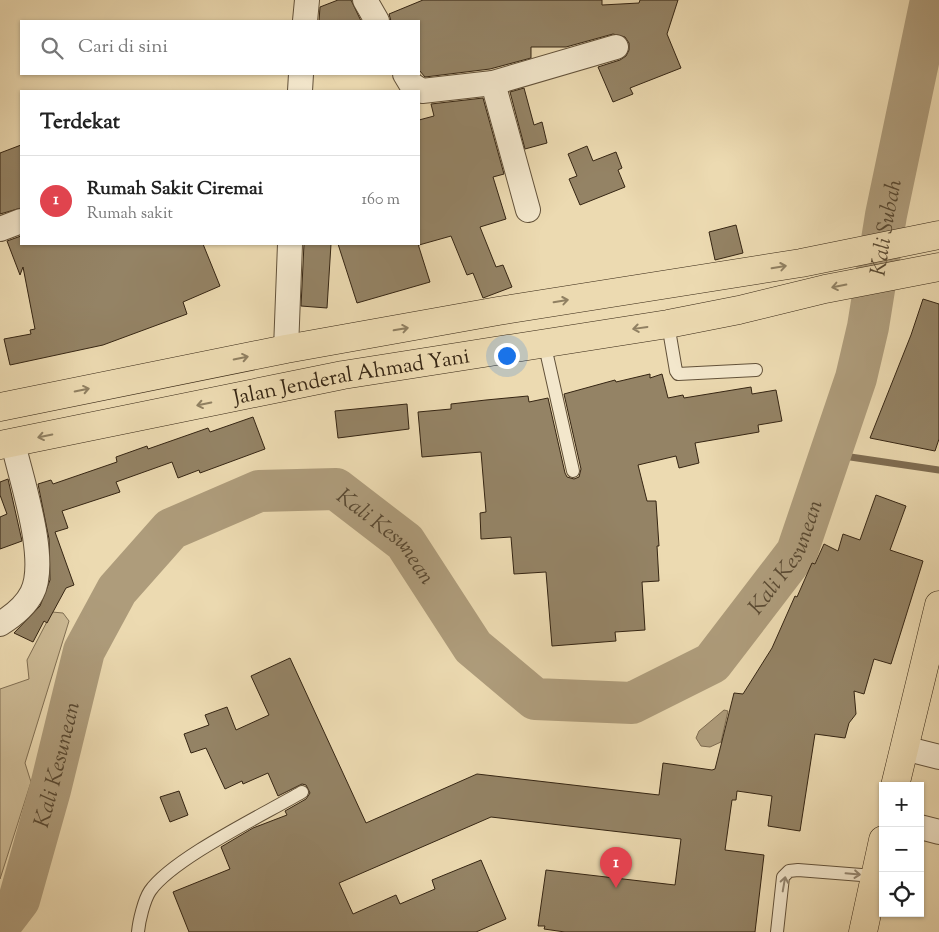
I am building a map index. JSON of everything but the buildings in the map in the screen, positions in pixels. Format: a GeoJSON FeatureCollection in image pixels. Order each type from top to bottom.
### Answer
{"type":"FeatureCollection","features":[{"type":"Feature","properties":{"kind":"main road","name":"Jalan Jenderal Ahmad Yani"},"geometry":{"type":"LineString","coordinates":[[0,407],[286,349],[507,310],[730,275],[939,235]]}},
{"type":"Feature","properties":{"kind":"main road","name":"Jalan Jenderal Ahmad Yani"},"geometry":{"type":"LineString","coordinates":[[6,444],[343,375],[668,324],[739,310],[825,289],[939,268]]}},
{"type":"Feature","properties":{"kind":"main road"},"geometry":{"type":"LineString","coordinates":[[896,782],[904,748],[925,680],[939,605]]}},
{"type":"Feature","properties":{"kind":"main road"},"geometry":{"type":"LineString","coordinates":[[863,932],[879,856]]}},
{"type":"Feature","properties":{"kind":"street"},"geometry":{"type":"LineString","coordinates":[[305,20],[307,0]]}},
{"type":"Feature","properties":{"kind":"street"},"geometry":{"type":"LineString","coordinates":[[365,0],[376,20]]}},
{"type":"Feature","properties":{"kind":"street"},"geometry":{"type":"LineString","coordinates":[[406,75],[411,84],[422,91],[493,83],[616,47]]}},
{"type":"Feature","properties":{"kind":"street"},"geometry":{"type":"LineString","coordinates":[[300,90],[301,75]]}},
{"type":"Feature","properties":{"kind":"street"},"geometry":{"type":"LineString","coordinates":[[493,83],[528,210]]}},
{"type":"Feature","properties":{"kind":"street"},"geometry":{"type":"LineString","coordinates":[[0,229],[20,221]]}},
{"type":"Feature","properties":{"kind":"street"},"geometry":{"type":"LineString","coordinates":[[286,349],[290,245]]}},
{"type":"Feature","properties":{"kind":"street"},"geometry":{"type":"LineString","coordinates":[[0,624],[21,609],[33,592],[38,573],[32,520],[6,444]]}},
{"type":"Feature","properties":{"kind":"street"},"geometry":{"type":"LineString","coordinates":[[904,748],[939,757]]}},
{"type":"Feature","properties":{"kind":"street"},"geometry":{"type":"LineString","coordinates":[[924,828],[939,832]]}},
{"type":"Feature","properties":{"kind":"lane"},"geometry":{"type":"LineString","coordinates":[[668,324],[678,374],[756,370]]}},
{"type":"Feature","properties":{"kind":"lane"},"geometry":{"type":"LineString","coordinates":[[544,342],[573,471]]}},
{"type":"Feature","properties":{"kind":"lane"},"geometry":{"type":"LineString","coordinates":[[138,932],[149,892],[170,872],[197,853],[302,792]]}},
{"type":"Feature","properties":{"kind":"lane"},"geometry":{"type":"LineString","coordinates":[[777,932],[783,877],[789,871],[798,870],[874,876]]}},
{"type":"Feature","properties":{"kind":"shaded area"},"geometry":{"type":"Polygon","coordinates":[[[52,612],[63,613],[69,621],[25,763],[31,782],[0,879],[0,689],[29,679],[27,660],[52,612]]]}},
{"type":"Feature","properties":{"kind":"shaded area"},"geometry":{"type":"Polygon","coordinates":[[[724,710],[728,711],[721,742],[710,747],[701,746],[696,738],[699,731],[724,710]]]}},
{"type":"Feature","properties":{"kind":"waterway","name":"Kali Kesunean"},"geometry":{"type":"LineString","coordinates":[[0,925],[19,900],[50,790],[84,651],[117,590],[171,529],[259,491],[336,489],[405,542],[473,647],[535,699],[632,703],[712,663],[797,552],[856,378],[868,327],[886,215],[931,0]]}},
{"type":"Feature","properties":{"kind":"waterway"},"geometry":{"type":"LineString","coordinates":[[830,454],[939,470]]}},
{"type":"Feature","properties":{"kind":"place","name":"Rumah Sakit Ciremai"},"geometry":{"type":"Point","coordinates":[616,888]}},
{"type":"Feature","properties":{"kind":"water label","name":"Kali Subah"},"geometry":{"type":"Point","coordinates":[885,228]}}]}
